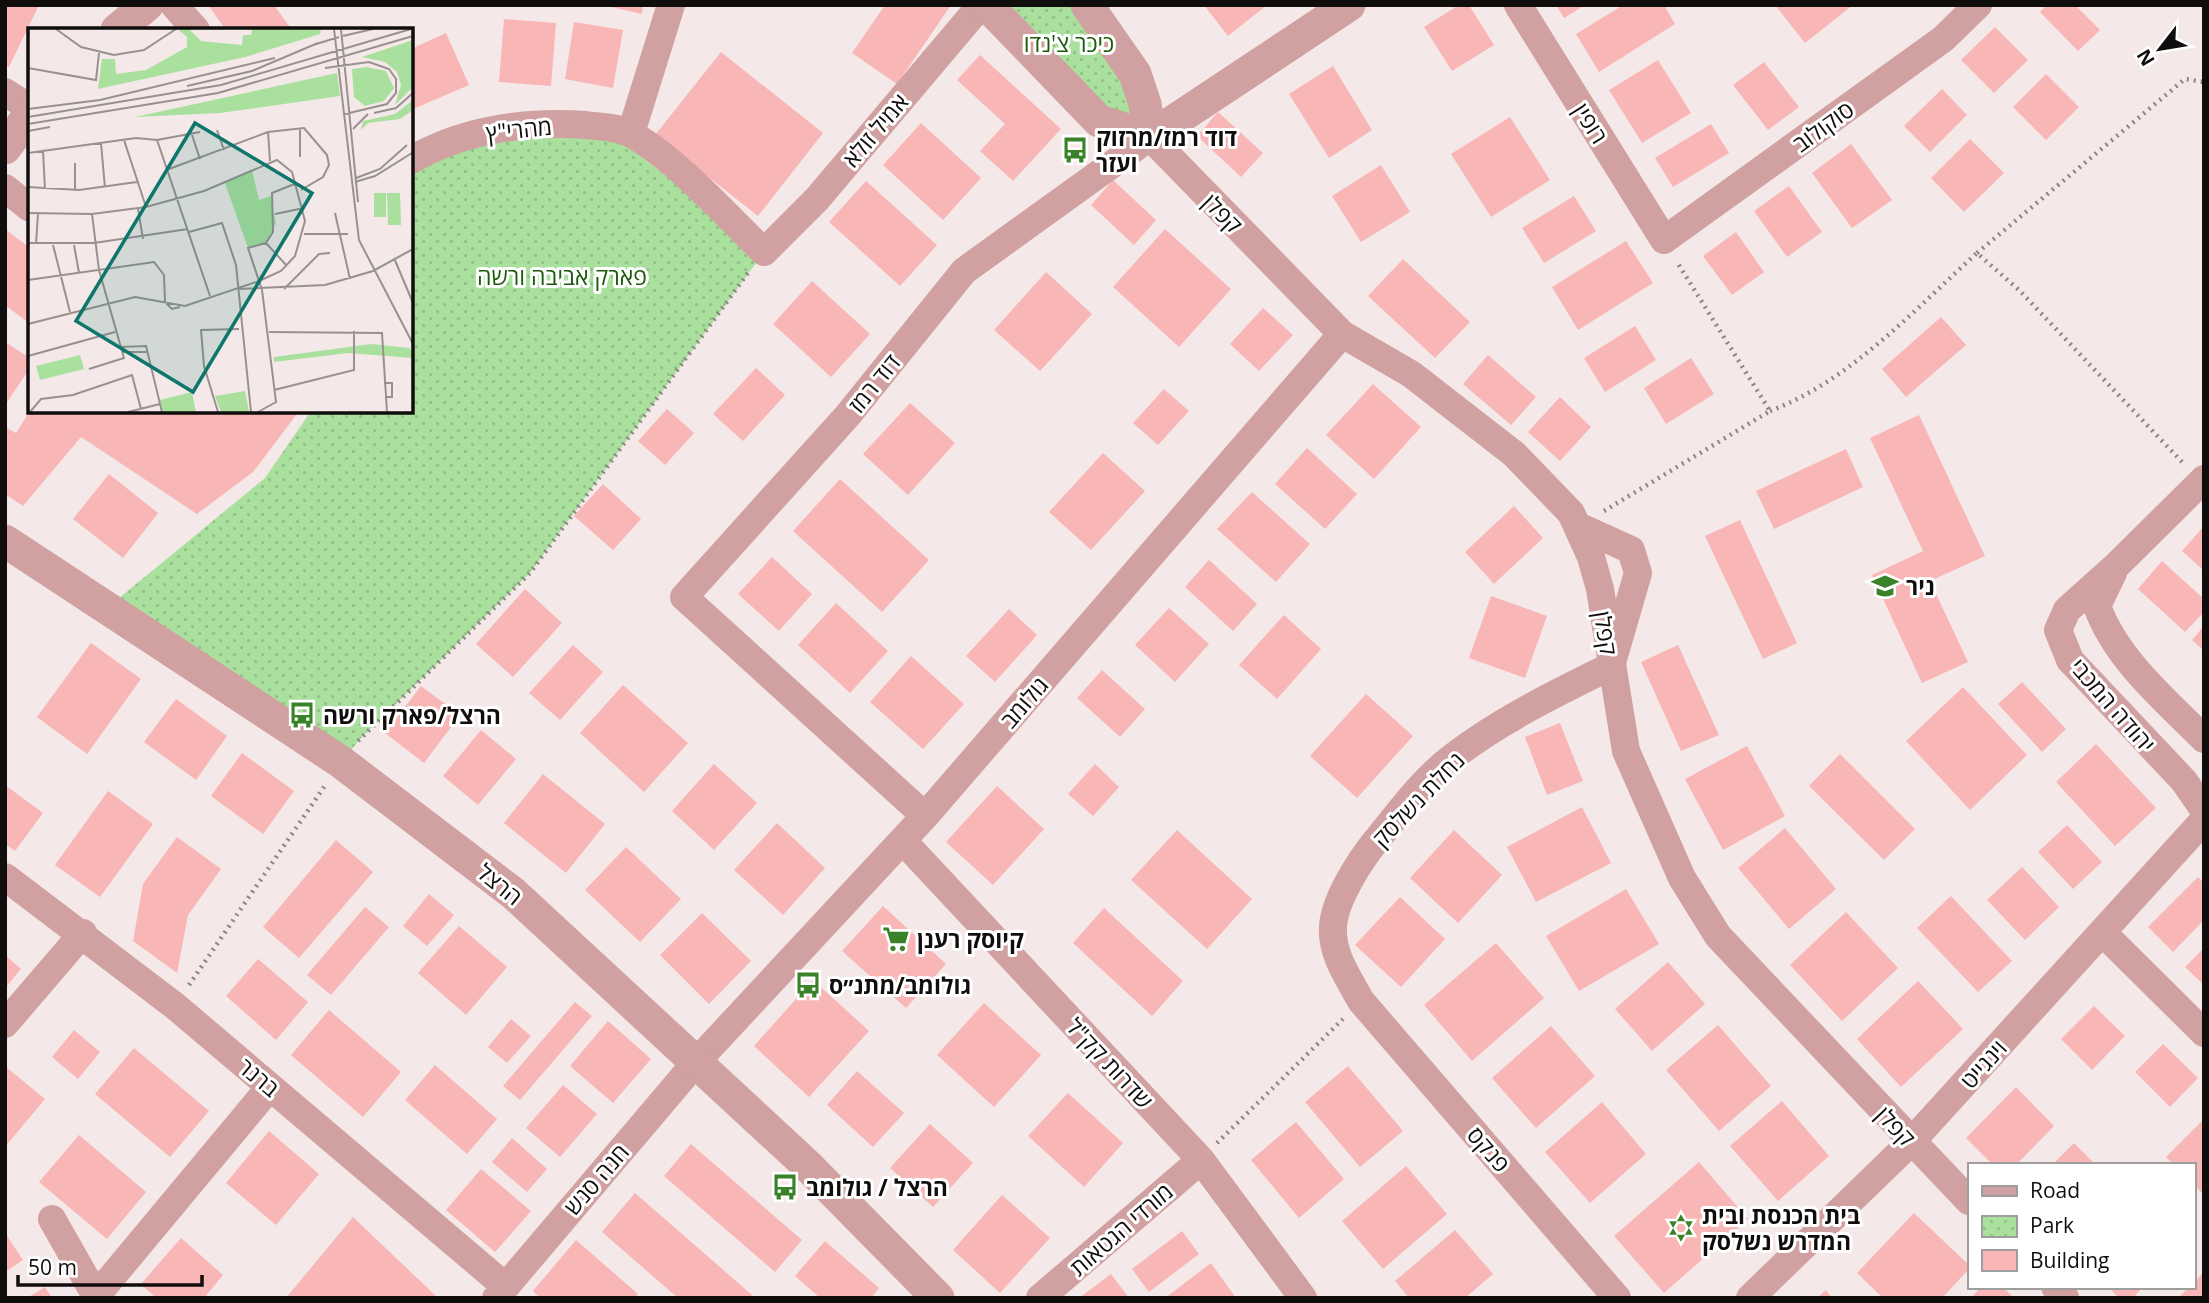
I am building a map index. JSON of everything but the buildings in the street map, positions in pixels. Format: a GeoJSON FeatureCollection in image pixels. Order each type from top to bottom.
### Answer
{"type":"FeatureCollection","features":[{"type":"Feature","properties":{"kind":"street"},"geometry":{"type":"LineString","coordinates":[[119,28],[147,5]]}},
{"type":"Feature","properties":{"kind":"street"},"geometry":{"type":"LineString","coordinates":[[174,5],[194,28]]}},
{"type":"Feature","properties":{"kind":"street"},"geometry":{"type":"LineString","coordinates":[[631,133],[671,5]]}},
{"type":"Feature","properties":{"kind":"street","name":"אמיל זולא"},"geometry":{"type":"LineString","coordinates":[[764,251],[817,199],[981,5]]}},
{"type":"Feature","properties":{"kind":"street"},"geometry":{"type":"LineString","coordinates":[[987,5],[1099,121],[1150,137],[1145,104],[1135,74],[1087,5]]}},
{"type":"Feature","properties":{"kind":"street","name":"דוד רמז"},"geometry":{"type":"LineString","coordinates":[[925,816],[684,597],[848,415],[964,271],[1150,137],[1349,5]]}},
{"type":"Feature","properties":{"kind":"street","name":"רופין"},"geometry":{"type":"LineString","coordinates":[[1518,5],[1664,240]]}},
{"type":"Feature","properties":{"kind":"street","name":"סוקולוב"},"geometry":{"type":"LineString","coordinates":[[1664,240],[1943,40],[1978,5]]}},
{"type":"Feature","properties":{"kind":"street"},"geometry":{"type":"LineString","coordinates":[[5,92],[28,107]]}},
{"type":"Feature","properties":{"kind":"street"},"geometry":{"type":"LineString","coordinates":[[5,148],[28,117]]}},
{"type":"Feature","properties":{"kind":"street","name":"מהרי\"ץ"},"geometry":{"type":"LineString","coordinates":[[413,159],[466,136],[507,126],[573,124],[631,133],[682,174],[764,251]]}},
{"type":"Feature","properties":{"kind":"street","name":"קפלן"},"geometry":{"type":"LineString","coordinates":[[1150,137],[1342,334],[1411,374],[1514,454],[1554,492],[1578,526],[1600,589],[1626,751],[1654,820],[1704,915],[1718,936],[1968,1200]]}},
{"type":"Feature","properties":{"kind":"street"},"geometry":{"type":"LineString","coordinates":[[5,187],[28,206]]}},
{"type":"Feature","properties":{"kind":"street","name":"גולומב"},"geometry":{"type":"LineString","coordinates":[[697,1061],[903,841],[1342,334]]}},
{"type":"Feature","properties":{"kind":"street","name":"יהודה המכבי"},"geometry":{"type":"LineString","coordinates":[[2202,480],[2115,567],[2067,610],[2057,630],[2070,660],[2184,781],[2204,810]]}},
{"type":"Feature","properties":{"kind":"street"},"geometry":{"type":"LineString","coordinates":[[1578,526],[1631,550],[1638,573],[1611,666]]}},
{"type":"Feature","properties":{"kind":"street","name":"הרצל"},"geometry":{"type":"LineString","coordinates":[[5,541],[341,762],[513,894],[697,1061],[816,1174],[935,1297]]}},
{"type":"Feature","properties":{"kind":"street","name":"יהודה המכבי"},"geometry":{"type":"LineString","coordinates":[[2115,567],[2097,606],[2104,626],[2132,664],[2204,739]]}},
{"type":"Feature","properties":{"kind":"street","name":"נחלת נשלסק"},"geometry":{"type":"LineString","coordinates":[[1361,1001],[1340,962],[1333,927],[1345,891],[1361,860],[1400,811],[1452,757],[1525,708],[1611,666]]}},
{"type":"Feature","properties":{"kind":"street","name":"וינגייט"},"geometry":{"type":"LineString","coordinates":[[1750,1298],[1911,1142],[2204,820]]}},
{"type":"Feature","properties":{"kind":"street","name":"שדרות קק\"ל"},"geometry":{"type":"LineString","coordinates":[[903,841],[1201,1160],[1303,1298]]}},
{"type":"Feature","properties":{"kind":"street","name":"ברנר"},"geometry":{"type":"LineString","coordinates":[[5,877],[83,933],[175,1006],[500,1292]]}},
{"type":"Feature","properties":{"kind":"street"},"geometry":{"type":"LineString","coordinates":[[5,1024],[83,933]]}},
{"type":"Feature","properties":{"kind":"street"},"geometry":{"type":"LineString","coordinates":[[2103,933],[2204,1033]]}},
{"type":"Feature","properties":{"kind":"street","name":"פנקס"},"geometry":{"type":"LineString","coordinates":[[1361,1001],[1617,1298]]}},
{"type":"Feature","properties":{"kind":"street","name":"חנה סנש"},"geometry":{"type":"LineString","coordinates":[[500,1292],[697,1061]]}},
{"type":"Feature","properties":{"kind":"street"},"geometry":{"type":"LineString","coordinates":[[52,1219],[97,1297],[270,1087]]}},
{"type":"Feature","properties":{"kind":"street","name":"מורדי הגטאות"},"geometry":{"type":"LineString","coordinates":[[1040,1298],[1201,1160]]}},
{"type":"Feature","properties":{"kind":"path"},"geometry":{"type":"LineString","coordinates":[[1578,526],[1770,411],[1803,399],[1881,340],[1977,253],[2185,79],[2204,82]]}},
{"type":"Feature","properties":{"kind":"path"},"geometry":{"type":"LineString","coordinates":[[1664,240],[1770,411]]}},
{"type":"Feature","properties":{"kind":"path"},"geometry":{"type":"LineString","coordinates":[[175,1006],[341,762],[360,738],[530,573],[764,251]]}},
{"type":"Feature","properties":{"kind":"path"},"geometry":{"type":"LineString","coordinates":[[1977,253],[2020,292],[2202,480]]}},
{"type":"Feature","properties":{"kind":"path"},"geometry":{"type":"LineString","coordinates":[[1201,1160],[1361,1001]]}},
{"type":"Feature","properties":{"kind":"green space","name":"כיכר צ'נדו"},"geometry":{"type":"Polygon","coordinates":[[[987,5],[1087,5],[1145,104],[1115,128],[987,5]]]}},
{"type":"Feature","properties":{"kind":"green space","name":"פארק אביבה ורשה"},"geometry":{"type":"Polygon","coordinates":[[[603,127],[764,252],[530,573],[361,738],[341,762],[107,608],[265,478],[310,413],[413,413],[413,159],[423,153],[603,127]]]}},
{"type":"Feature","properties":{"kind":"place","name":"דוד רמז/מרזוק ועזר"},"geometry":{"type":"Point","coordinates":[1075,150]}},
{"type":"Feature","properties":{"kind":"place","name":"ניר"},"geometry":{"type":"Point","coordinates":[1885,586]}},
{"type":"Feature","properties":{"kind":"place","name":"הרצל/פארק ורשה"},"geometry":{"type":"Point","coordinates":[302,715]}},
{"type":"Feature","properties":{"kind":"place","name":"קיוסק רענן"},"geometry":{"type":"Point","coordinates":[896,939]}},
{"type":"Feature","properties":{"kind":"place","name":"גולומב/מתנ״ס"},"geometry":{"type":"Point","coordinates":[808,985]}},
{"type":"Feature","properties":{"kind":"place","name":"הרצל / גולומב"},"geometry":{"type":"Point","coordinates":[785,1187]}},
{"type":"Feature","properties":{"kind":"place","name":"בית הכנסת ובית המדרש נשלסק"},"geometry":{"type":"Point","coordinates":[1681,1228]}}]}
